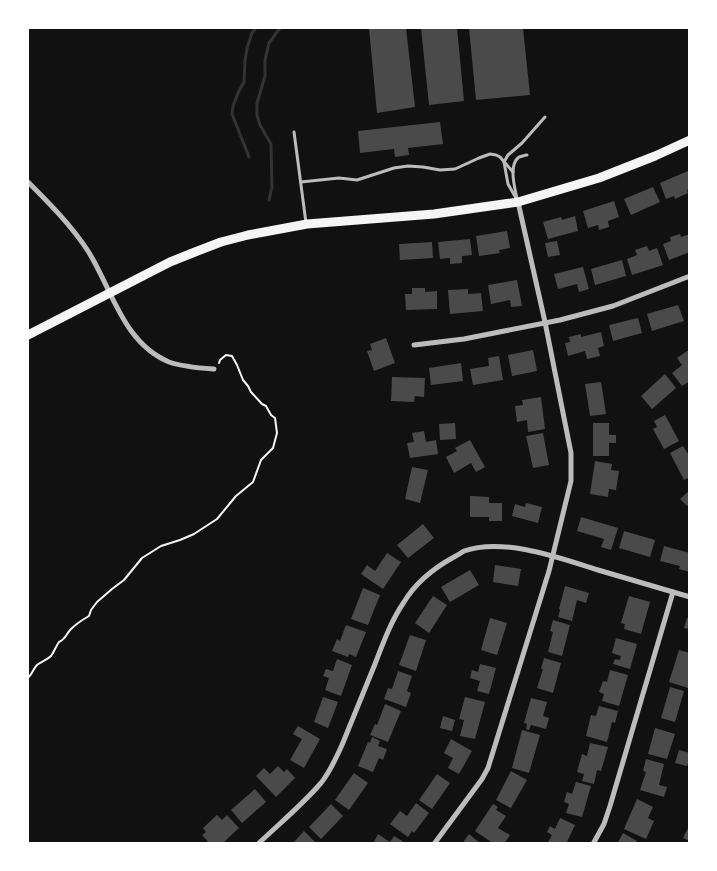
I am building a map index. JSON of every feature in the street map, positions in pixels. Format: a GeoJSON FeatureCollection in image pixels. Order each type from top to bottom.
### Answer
{"type":"FeatureCollection","features":[{"type":"Feature","properties":{"kind":"main road"},"geometry":{"type":"LineString","coordinates":[[28,336],[144,275],[195,252],[248,235],[306,224],[434,214],[518,202],[599,178],[690,140]]}},
{"type":"Feature","properties":{"kind":"street"},"geometry":{"type":"LineString","coordinates":[[28,182],[65,220],[87,250],[131,332],[154,354],[170,362],[197,368],[214,369]]}},
{"type":"Feature","properties":{"kind":"street"},"geometry":{"type":"LineString","coordinates":[[434,844],[488,768],[553,556],[571,481],[571,453],[518,202]]}},
{"type":"Feature","properties":{"kind":"street"},"geometry":{"type":"LineString","coordinates":[[414,345],[464,339],[560,320],[613,306],[690,276]]}},
{"type":"Feature","properties":{"kind":"street"},"geometry":{"type":"LineString","coordinates":[[258,844],[322,782],[335,761],[384,640],[411,591],[435,568],[464,551],[497,547],[521,549],[553,556],[690,597]]}},
{"type":"Feature","properties":{"kind":"street"},"geometry":{"type":"LineString","coordinates":[[593,844],[604,824],[610,806],[673,592]]}},
{"type":"Feature","properties":{"kind":"lane"},"geometry":{"type":"LineString","coordinates":[[518,202],[508,184],[504,162],[508,155],[522,143],[545,117]]}},
{"type":"Feature","properties":{"kind":"lane"},"geometry":{"type":"LineString","coordinates":[[294,132],[306,224]]}},
{"type":"Feature","properties":{"kind":"lane"},"geometry":{"type":"LineString","coordinates":[[301,182],[338,178],[357,180],[394,168],[408,166],[440,170],[456,169],[490,154],[500,157],[513,172]]}},
{"type":"Feature","properties":{"kind":"lane"},"geometry":{"type":"LineString","coordinates":[[518,202],[513,172],[514,164],[519,157],[527,155]]}},
{"type":"Feature","properties":{"kind":"path"},"geometry":{"type":"LineString","coordinates":[[28,678],[34,672],[35,667],[51,656],[59,642],[64,640],[72,628],[89,616],[97,602],[124,580],[142,558],[160,546],[194,534],[217,519],[236,496],[253,482],[261,460],[272,448],[276,433],[275,418],[266,406],[251,392],[232,356],[226,355],[223,357],[214,369]]}},
{"type":"Feature","properties":{"kind":"building"},"geometry":{"type":"Polygon","coordinates":[[[369,28],[406,28],[415,107],[377,113],[369,28]]]}},
{"type":"Feature","properties":{"kind":"building"},"geometry":{"type":"Polygon","coordinates":[[[421,28],[457,28],[464,101],[429,105],[421,28]]]}},
{"type":"Feature","properties":{"kind":"building"},"geometry":{"type":"Polygon","coordinates":[[[469,28],[523,28],[530,95],[476,100],[469,28]]]}},
{"type":"Feature","properties":{"kind":"building"},"geometry":{"type":"Polygon","coordinates":[[[440,122],[443,144],[408,148],[409,155],[395,157],[394,149],[360,153],[358,131],[440,122]]]}},
{"type":"Feature","properties":{"kind":"building"},"geometry":{"type":"Polygon","coordinates":[[[690,170],[690,189],[687,190],[688,193],[675,199],[674,196],[666,199],[660,183],[690,170]]]}},
{"type":"Feature","properties":{"kind":"building"},"geometry":{"type":"Polygon","coordinates":[[[653,187],[660,202],[631,215],[624,199],[653,187]]]}},
{"type":"Feature","properties":{"kind":"building"},"geometry":{"type":"Polygon","coordinates":[[[614,201],[619,217],[608,221],[609,227],[599,230],[598,225],[588,228],[583,211],[614,201]]]}},
{"type":"Feature","properties":{"kind":"building"},"geometry":{"type":"Polygon","coordinates":[[[575,216],[578,231],[548,239],[543,222],[561,217],[562,220],[575,216]]]}},
{"type":"Feature","properties":{"kind":"building"},"geometry":{"type":"Polygon","coordinates":[[[507,231],[510,248],[499,250],[500,253],[479,256],[476,236],[507,231]]]}},
{"type":"Feature","properties":{"kind":"building"},"geometry":{"type":"Polygon","coordinates":[[[680,234],[681,237],[690,234],[690,252],[669,260],[663,244],[671,241],[670,237],[680,234]]]}},
{"type":"Feature","properties":{"kind":"building"},"geometry":{"type":"Polygon","coordinates":[[[470,239],[472,255],[462,256],[462,263],[450,264],[450,258],[440,259],[438,242],[470,239]]]}},
{"type":"Feature","properties":{"kind":"building"},"geometry":{"type":"Polygon","coordinates":[[[557,241],[560,255],[548,257],[545,243],[557,241]]]}},
{"type":"Feature","properties":{"kind":"building"},"geometry":{"type":"Polygon","coordinates":[[[432,242],[433,258],[400,260],[399,244],[432,242]]]}},
{"type":"Feature","properties":{"kind":"building"},"geometry":{"type":"Polygon","coordinates":[[[647,246],[649,251],[657,248],[663,265],[632,275],[627,259],[637,255],[635,250],[647,246]]]}},
{"type":"Feature","properties":{"kind":"building"},"geometry":{"type":"Polygon","coordinates":[[[622,260],[626,276],[595,285],[591,269],[622,260]]]}},
{"type":"Feature","properties":{"kind":"building"},"geometry":{"type":"Polygon","coordinates":[[[583,267],[589,289],[579,292],[577,284],[558,289],[554,274],[583,267]]]}},
{"type":"Feature","properties":{"kind":"building"},"geometry":{"type":"Polygon","coordinates":[[[517,280],[522,306],[511,307],[510,300],[491,304],[488,285],[517,280]]]}},
{"type":"Feature","properties":{"kind":"building"},"geometry":{"type":"Polygon","coordinates":[[[412,288],[425,288],[425,292],[437,291],[437,309],[406,310],[405,294],[412,294],[412,288]]]}},
{"type":"Feature","properties":{"kind":"building"},"geometry":{"type":"Polygon","coordinates":[[[468,289],[468,294],[481,293],[483,311],[450,314],[448,290],[468,289]]]}},
{"type":"Feature","properties":{"kind":"building"},"geometry":{"type":"Polygon","coordinates":[[[678,305],[684,321],[652,331],[647,314],[678,305]]]}},
{"type":"Feature","properties":{"kind":"building"},"geometry":{"type":"Polygon","coordinates":[[[638,318],[642,333],[613,341],[609,325],[638,318]]]}},
{"type":"Feature","properties":{"kind":"building"},"geometry":{"type":"Polygon","coordinates":[[[601,332],[604,346],[598,348],[600,356],[587,359],[585,351],[568,356],[565,343],[570,342],[569,337],[581,334],[581,337],[601,332]]]}},
{"type":"Feature","properties":{"kind":"building"},"geometry":{"type":"Polygon","coordinates":[[[386,338],[395,363],[374,371],[367,351],[372,350],[370,344],[386,338]]]}},
{"type":"Feature","properties":{"kind":"building"},"geometry":{"type":"Polygon","coordinates":[[[690,349],[690,381],[682,386],[672,373],[682,365],[677,358],[690,349]]]}},
{"type":"Feature","properties":{"kind":"building"},"geometry":{"type":"Polygon","coordinates":[[[533,350],[537,371],[512,376],[508,355],[533,350]]]}},
{"type":"Feature","properties":{"kind":"building"},"geometry":{"type":"Polygon","coordinates":[[[499,356],[503,380],[473,385],[470,369],[489,366],[488,358],[499,356]]]}},
{"type":"Feature","properties":{"kind":"building"},"geometry":{"type":"Polygon","coordinates":[[[461,363],[463,381],[431,385],[429,368],[461,363]]]}},
{"type":"Feature","properties":{"kind":"building"},"geometry":{"type":"Polygon","coordinates":[[[665,374],[676,388],[652,409],[641,396],[665,374]]]}},
{"type":"Feature","properties":{"kind":"building"},"geometry":{"type":"Polygon","coordinates":[[[392,377],[425,378],[424,397],[415,396],[414,402],[391,401],[392,377]]]}},
{"type":"Feature","properties":{"kind":"building"},"geometry":{"type":"Polygon","coordinates":[[[601,382],[606,414],[590,416],[585,384],[601,382]]]}},
{"type":"Feature","properties":{"kind":"building"},"geometry":{"type":"Polygon","coordinates":[[[541,397],[545,429],[528,432],[527,420],[517,422],[515,406],[523,405],[522,400],[541,397]]]}},
{"type":"Feature","properties":{"kind":"building"},"geometry":{"type":"Polygon","coordinates":[[[665,415],[679,441],[664,449],[653,429],[657,427],[654,421],[665,415]]]}},
{"type":"Feature","properties":{"kind":"building"},"geometry":{"type":"Polygon","coordinates":[[[455,423],[456,439],[440,440],[439,424],[455,423]]]}},
{"type":"Feature","properties":{"kind":"building"},"geometry":{"type":"Polygon","coordinates":[[[593,423],[609,423],[609,435],[616,435],[616,443],[609,443],[609,456],[593,456],[593,423]]]}},
{"type":"Feature","properties":{"kind":"building"},"geometry":{"type":"Polygon","coordinates":[[[424,431],[426,442],[436,440],[438,454],[410,458],[407,443],[414,442],[412,433],[424,431]]]}},
{"type":"Feature","properties":{"kind":"building"},"geometry":{"type":"Polygon","coordinates":[[[543,433],[549,465],[533,468],[526,436],[543,433]]]}},
{"type":"Feature","properties":{"kind":"building"},"geometry":{"type":"Polygon","coordinates":[[[470,440],[485,467],[476,472],[471,463],[454,473],[446,457],[457,451],[455,448],[470,440]]]}},
{"type":"Feature","properties":{"kind":"building"},"geometry":{"type":"Polygon","coordinates":[[[683,446],[690,457],[690,477],[684,480],[670,453],[683,446]]]}},
{"type":"Feature","properties":{"kind":"building"},"geometry":{"type":"Polygon","coordinates":[[[595,461],[612,464],[611,470],[619,471],[616,490],[609,489],[608,497],[590,494],[595,461]]]}},
{"type":"Feature","properties":{"kind":"building"},"geometry":{"type":"Polygon","coordinates":[[[412,467],[428,470],[420,503],[405,499],[412,467]]]}},
{"type":"Feature","properties":{"kind":"building"},"geometry":{"type":"Polygon","coordinates":[[[690,490],[690,503],[687,506],[680,499],[690,490]]]}},
{"type":"Feature","properties":{"kind":"building"},"geometry":{"type":"Polygon","coordinates":[[[470,496],[489,497],[489,503],[502,503],[502,521],[489,521],[489,517],[470,517],[470,496]]]}},
{"type":"Feature","properties":{"kind":"building"},"geometry":{"type":"Polygon","coordinates":[[[526,503],[542,507],[538,523],[512,516],[515,504],[525,507],[526,503]]]}},
{"type":"Feature","properties":{"kind":"building"},"geometry":{"type":"Polygon","coordinates":[[[581,517],[618,528],[611,550],[601,547],[604,539],[577,531],[581,517]]]}},
{"type":"Feature","properties":{"kind":"building"},"geometry":{"type":"Polygon","coordinates":[[[423,524],[434,538],[408,558],[397,545],[423,524]]]}},
{"type":"Feature","properties":{"kind":"building"},"geometry":{"type":"Polygon","coordinates":[[[624,531],[655,540],[650,557],[619,548],[624,531]]]}},
{"type":"Feature","properties":{"kind":"building"},"geometry":{"type":"Polygon","coordinates":[[[664,546],[690,553],[690,572],[679,569],[680,566],[660,561],[664,546]]]}},
{"type":"Feature","properties":{"kind":"building"},"geometry":{"type":"Polygon","coordinates":[[[387,553],[401,562],[383,589],[361,574],[367,565],[375,571],[387,553]]]}},
{"type":"Feature","properties":{"kind":"building"},"geometry":{"type":"Polygon","coordinates":[[[495,565],[521,569],[518,586],[493,582],[495,565]]]}},
{"type":"Feature","properties":{"kind":"building"},"geometry":{"type":"Polygon","coordinates":[[[470,570],[479,585],[450,602],[441,587],[470,570]]]}},
{"type":"Feature","properties":{"kind":"building"},"geometry":{"type":"Polygon","coordinates":[[[565,586],[589,593],[586,603],[577,600],[572,621],[558,617],[565,586]]]}},
{"type":"Feature","properties":{"kind":"building"},"geometry":{"type":"Polygon","coordinates":[[[363,588],[380,595],[368,625],[351,619],[363,588]]]}},
{"type":"Feature","properties":{"kind":"building"},"geometry":{"type":"Polygon","coordinates":[[[433,596],[447,605],[429,633],[415,623],[433,596]]]}},
{"type":"Feature","properties":{"kind":"building"},"geometry":{"type":"Polygon","coordinates":[[[629,596],[650,602],[641,634],[624,629],[625,624],[621,623],[629,596]]]}},
{"type":"Feature","properties":{"kind":"building"},"geometry":{"type":"Polygon","coordinates":[[[490,618],[507,623],[497,655],[481,650],[490,618]]]}},
{"type":"Feature","properties":{"kind":"building"},"geometry":{"type":"Polygon","coordinates":[[[687,618],[690,618],[690,629],[684,628],[687,618]]]}},
{"type":"Feature","properties":{"kind":"building"},"geometry":{"type":"Polygon","coordinates":[[[553,620],[570,625],[562,656],[548,652],[553,632],[550,631],[553,620]]]}},
{"type":"Feature","properties":{"kind":"building"},"geometry":{"type":"Polygon","coordinates":[[[346,625],[366,632],[356,657],[349,654],[348,657],[332,651],[337,639],[340,641],[346,625]]]}},
{"type":"Feature","properties":{"kind":"building"},"geometry":{"type":"Polygon","coordinates":[[[410,635],[426,640],[416,671],[399,665],[410,635]]]}},
{"type":"Feature","properties":{"kind":"building"},"geometry":{"type":"Polygon","coordinates":[[[616,638],[637,644],[630,669],[613,664],[615,659],[620,660],[621,656],[612,653],[616,638]]]}},
{"type":"Feature","properties":{"kind":"building"},"geometry":{"type":"Polygon","coordinates":[[[679,650],[690,653],[690,670],[688,675],[690,676],[690,684],[688,688],[669,682],[679,650]]]}},
{"type":"Feature","properties":{"kind":"building"},"geometry":{"type":"Polygon","coordinates":[[[544,658],[561,663],[553,693],[537,688],[543,669],[541,669],[544,658]]]}},
{"type":"Feature","properties":{"kind":"building"},"geometry":{"type":"Polygon","coordinates":[[[337,659],[352,665],[341,696],[325,690],[329,678],[323,676],[326,669],[333,671],[337,659]]]}},
{"type":"Feature","properties":{"kind":"building"},"geometry":{"type":"Polygon","coordinates":[[[480,664],[496,668],[489,694],[477,691],[480,681],[470,678],[472,670],[478,672],[480,664]]]}},
{"type":"Feature","properties":{"kind":"building"},"geometry":{"type":"Polygon","coordinates":[[[610,670],[628,675],[619,706],[602,701],[604,694],[599,692],[603,681],[607,682],[610,670]]]}},
{"type":"Feature","properties":{"kind":"building"},"geometry":{"type":"Polygon","coordinates":[[[398,671],[412,676],[407,691],[411,693],[406,707],[384,699],[388,688],[392,689],[398,671]]]}},
{"type":"Feature","properties":{"kind":"building"},"geometry":{"type":"Polygon","coordinates":[[[670,687],[684,691],[675,722],[661,718],[670,687]]]}},
{"type":"Feature","properties":{"kind":"building"},"geometry":{"type":"Polygon","coordinates":[[[323,697],[338,702],[328,728],[314,722],[323,697]]]}},
{"type":"Feature","properties":{"kind":"building"},"geometry":{"type":"Polygon","coordinates":[[[465,697],[485,702],[475,739],[460,736],[464,720],[459,719],[465,697]]]}},
{"type":"Feature","properties":{"kind":"building"},"geometry":{"type":"Polygon","coordinates":[[[531,698],[547,702],[543,716],[549,718],[546,729],[531,725],[529,730],[526,729],[527,724],[524,723],[531,698]]]}},
{"type":"Feature","properties":{"kind":"building"},"geometry":{"type":"Polygon","coordinates":[[[385,704],[401,711],[388,742],[370,735],[375,724],[377,725],[385,704]]]}},
{"type":"Feature","properties":{"kind":"building"},"geometry":{"type":"Polygon","coordinates":[[[599,706],[618,711],[615,723],[612,722],[607,742],[586,736],[591,715],[596,716],[599,706]]]}},
{"type":"Feature","properties":{"kind":"building"},"geometry":{"type":"Polygon","coordinates":[[[443,716],[455,720],[452,731],[440,728],[443,716]]]}},
{"type":"Feature","properties":{"kind":"building"},"geometry":{"type":"Polygon","coordinates":[[[298,726],[320,739],[304,768],[290,760],[302,739],[293,734],[298,726]]]}},
{"type":"Feature","properties":{"kind":"building"},"geometry":{"type":"Polygon","coordinates":[[[655,728],[675,734],[667,759],[648,754],[655,728]]]}},
{"type":"Feature","properties":{"kind":"building"},"geometry":{"type":"Polygon","coordinates":[[[522,730],[540,735],[529,773],[512,768],[522,730]]]}},
{"type":"Feature","properties":{"kind":"building"},"geometry":{"type":"Polygon","coordinates":[[[372,737],[380,741],[378,746],[387,749],[383,760],[379,758],[373,772],[358,766],[372,737]]]}},
{"type":"Feature","properties":{"kind":"building"},"geometry":{"type":"Polygon","coordinates":[[[451,739],[472,751],[459,774],[448,768],[453,758],[444,753],[451,739]]]}},
{"type":"Feature","properties":{"kind":"building"},"geometry":{"type":"Polygon","coordinates":[[[590,743],[608,747],[601,771],[597,770],[594,784],[582,781],[584,774],[577,772],[582,754],[587,756],[590,743]]]}},
{"type":"Feature","properties":{"kind":"building"},"geometry":{"type":"Polygon","coordinates":[[[679,750],[690,753],[687,766],[675,763],[679,750]]]}},
{"type":"Feature","properties":{"kind":"building"},"geometry":{"type":"Polygon","coordinates":[[[646,759],[664,764],[659,785],[667,787],[664,797],[640,790],[646,772],[643,771],[646,759]]]}},
{"type":"Feature","properties":{"kind":"building"},"geometry":{"type":"Polygon","coordinates":[[[278,766],[284,772],[287,769],[295,778],[276,797],[256,776],[264,768],[270,774],[278,766]]]}},
{"type":"Feature","properties":{"kind":"building"},"geometry":{"type":"Polygon","coordinates":[[[511,771],[527,780],[511,808],[496,800],[511,771]]]}},
{"type":"Feature","properties":{"kind":"building"},"geometry":{"type":"Polygon","coordinates":[[[354,773],[368,783],[349,810],[335,800],[354,773]]]}},
{"type":"Feature","properties":{"kind":"building"},"geometry":{"type":"Polygon","coordinates":[[[437,774],[450,783],[432,809],[419,800],[437,774]]]}},
{"type":"Feature","properties":{"kind":"building"},"geometry":{"type":"Polygon","coordinates":[[[576,782],[591,786],[582,817],[566,813],[569,804],[564,802],[567,792],[572,794],[576,782]]]}},
{"type":"Feature","properties":{"kind":"building"},"geometry":{"type":"Polygon","coordinates":[[[255,789],[266,802],[242,823],[231,810],[255,789]]]}},
{"type":"Feature","properties":{"kind":"building"},"geometry":{"type":"Polygon","coordinates":[[[637,799],[653,807],[648,818],[654,821],[646,839],[624,829],[637,799]]]}},
{"type":"Feature","properties":{"kind":"building"},"geometry":{"type":"Polygon","coordinates":[[[416,803],[429,813],[414,833],[412,831],[408,837],[390,824],[400,811],[407,816],[416,803]]]}},
{"type":"Feature","properties":{"kind":"building"},"geometry":{"type":"Polygon","coordinates":[[[331,804],[343,816],[321,839],[309,827],[331,804]]]}},
{"type":"Feature","properties":{"kind":"building"},"geometry":{"type":"Polygon","coordinates":[[[493,804],[498,807],[496,810],[506,816],[498,828],[510,835],[504,844],[494,844],[475,831],[493,804]]]}},
{"type":"Feature","properties":{"kind":"building"},"geometry":{"type":"Polygon","coordinates":[[[217,815],[222,820],[227,815],[239,828],[222,844],[210,844],[202,835],[206,832],[203,828],[217,815]]]}},
{"type":"Feature","properties":{"kind":"building"},"geometry":{"type":"Polygon","coordinates":[[[560,818],[575,825],[566,844],[547,844],[552,835],[547,832],[550,826],[555,829],[560,818]]]}},
{"type":"Feature","properties":{"kind":"building"},"geometry":{"type":"Polygon","coordinates":[[[688,828],[690,829],[690,841],[683,838],[688,828]]]}},
{"type":"Feature","properties":{"kind":"building"},"geometry":{"type":"Polygon","coordinates":[[[304,831],[315,842],[313,844],[292,844],[304,831]]]}},
{"type":"Feature","properties":{"kind":"building"},"geometry":{"type":"Polygon","coordinates":[[[623,833],[637,841],[635,844],[617,844],[623,833]]]}},
{"type":"Feature","properties":{"kind":"building"},"geometry":{"type":"Polygon","coordinates":[[[378,834],[390,842],[394,836],[407,844],[373,844],[378,834]]]}},
{"type":"Feature","properties":{"kind":"building"},"geometry":{"type":"Polygon","coordinates":[[[469,834],[481,844],[462,844],[469,834]]]}},
{"type":"Feature","properties":{"kind":"waterway"},"geometry":{"type":"LineString","coordinates":[[249,157],[232,114],[233,106],[244,82],[247,48],[252,33],[256,28]]}},
{"type":"Feature","properties":{"kind":"waterway"},"geometry":{"type":"LineString","coordinates":[[269,200],[272,187],[271,144],[260,125],[257,115],[257,103],[265,76],[265,60],[269,43],[280,28]]}}]}
